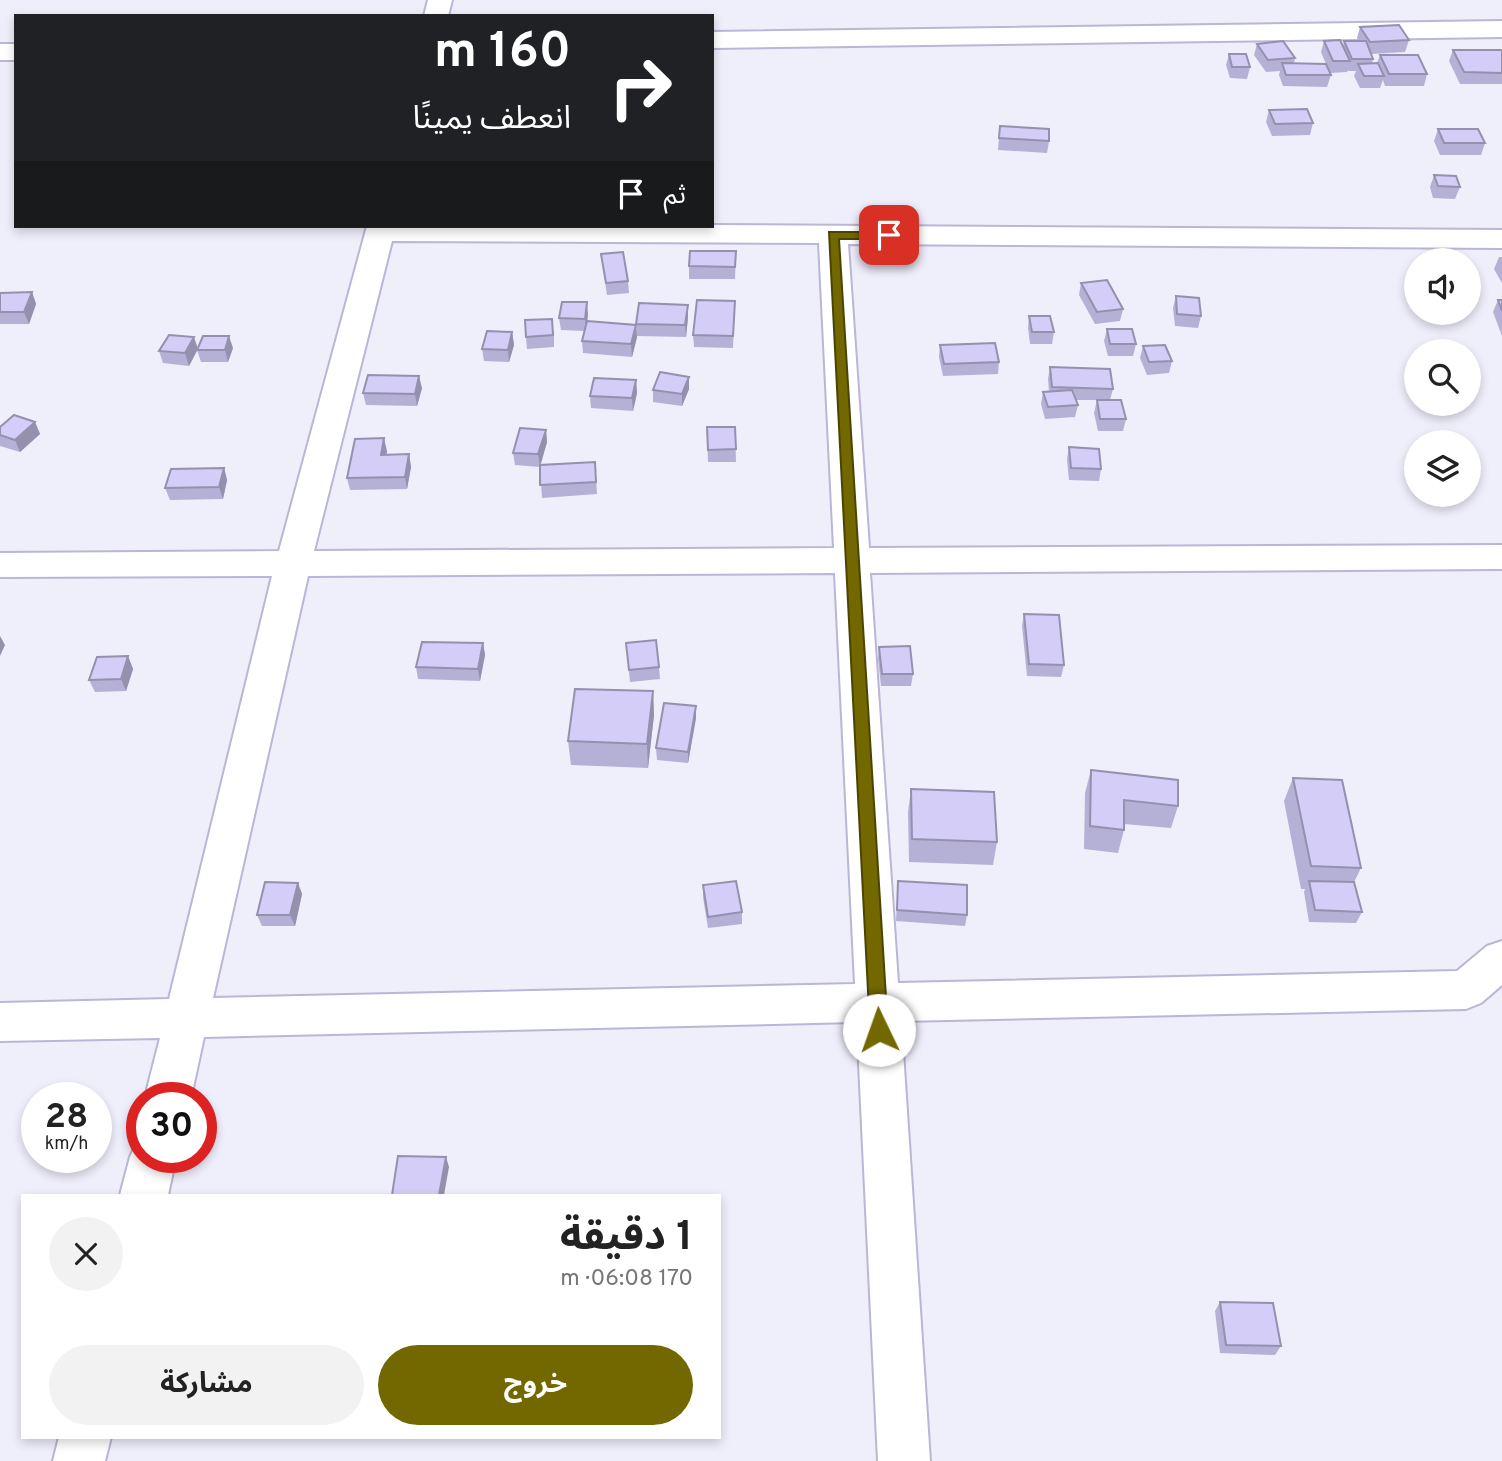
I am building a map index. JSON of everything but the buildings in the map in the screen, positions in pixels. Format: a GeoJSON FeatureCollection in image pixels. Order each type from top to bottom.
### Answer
{"type":"FeatureCollection","features":[{"type":"Feature","properties":{"kind":"street"},"geometry":{"type":"LineString","coordinates":[[714,40],[1502,29]]}},
{"type":"Feature","properties":{"kind":"street"},"geometry":{"type":"LineString","coordinates":[[172,1082],[293,564],[380,229],[1502,239]]}},
{"type":"Feature","properties":{"kind":"street"},"geometry":{"type":"LineString","coordinates":[[833,235],[904,1461]]}},
{"type":"Feature","properties":{"kind":"street"},"geometry":{"type":"LineString","coordinates":[[0,565],[1502,557]]}},
{"type":"Feature","properties":{"kind":"street"},"geometry":{"type":"LineString","coordinates":[[0,1022],[1484,990],[1502,959]]}},
{"type":"Feature","properties":{"kind":"street"},"geometry":{"type":"LineString","coordinates":[[144,1194],[149,1173]]}},
{"type":"Feature","properties":{"kind":"street"},"geometry":{"type":"LineString","coordinates":[[79,1461],[84,1439]]}},
{"type":"Feature","properties":{"kind":"route"},"geometry":{"type":"LineString","coordinates":[[879,1030],[833,235],[889,235]]}}]}
